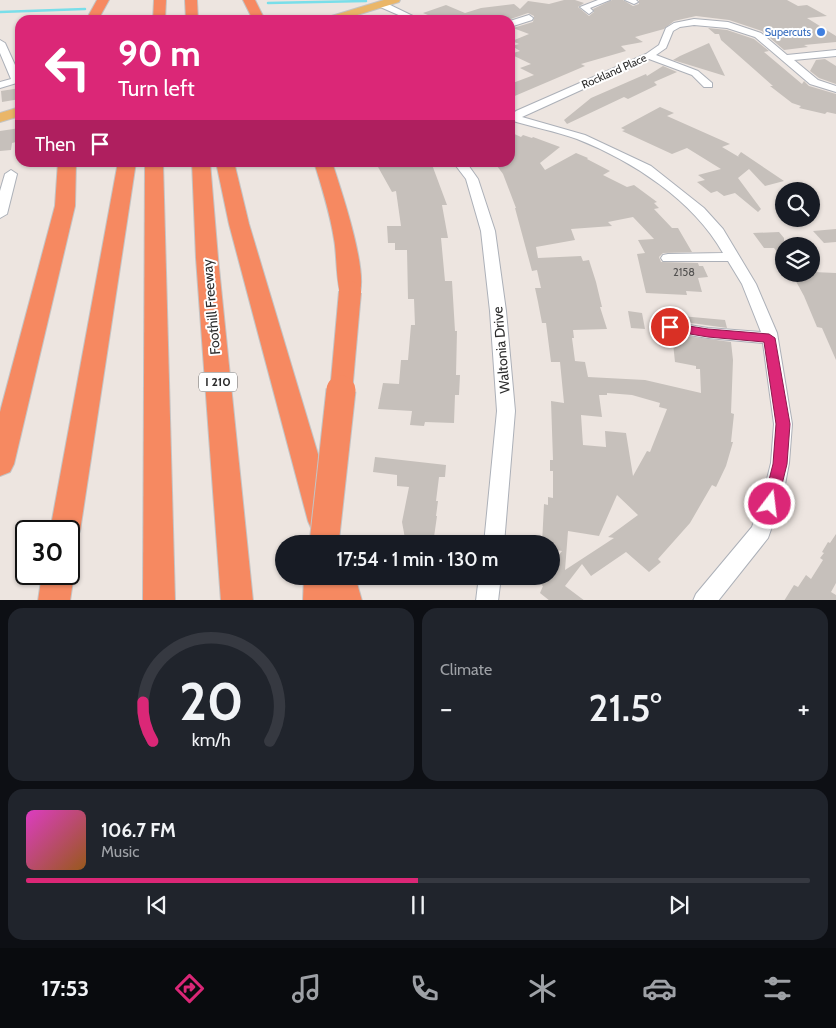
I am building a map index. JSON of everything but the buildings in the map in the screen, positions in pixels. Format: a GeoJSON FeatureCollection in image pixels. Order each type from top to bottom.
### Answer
{"type":"FeatureCollection","features":[{"type":"Feature","properties":{"kind":"highway"},"geometry":{"type":"LineString","coordinates":[[95,15],[103,0]]}},
{"type":"Feature","properties":{"kind":"highway"},"geometry":{"type":"LineString","coordinates":[[158,15],[160,0]]}},
{"type":"Feature","properties":{"kind":"highway"},"geometry":{"type":"LineString","coordinates":[[249,0],[256,15]]}},
{"type":"Feature","properties":{"kind":"highway"},"geometry":{"type":"LineString","coordinates":[[191,1],[192,15]]}},
{"type":"Feature","properties":{"kind":"highway"},"geometry":{"type":"LineString","coordinates":[[0,464],[65,206],[66,167]]}},
{"type":"Feature","properties":{"kind":"highway"},"geometry":{"type":"LineString","coordinates":[[67,520],[126,167]]}},
{"type":"Feature","properties":{"kind":"highway"},"geometry":{"type":"LineString","coordinates":[[154,167],[159,600]]}},
{"type":"Feature","properties":{"kind":"highway","name":"Foothill Freeway"},"geometry":{"type":"LineString","coordinates":[[201,167],[207,258],[237,600]]}},
{"type":"Feature","properties":{"kind":"highway"},"geometry":{"type":"LineString","coordinates":[[225,167],[239,224],[327,535]]}},
{"type":"Feature","properties":{"kind":"highway"},"geometry":{"type":"LineString","coordinates":[[325,167],[344,231],[348,256],[350,292],[325,535]]}},
{"type":"Feature","properties":{"kind":"highway"},"geometry":{"type":"LineString","coordinates":[[54,600],[56,585]]}},
{"type":"Feature","properties":{"kind":"highway"},"geometry":{"type":"LineString","coordinates":[[319,600],[320,585]]}},
{"type":"Feature","properties":{"kind":"highway"},"geometry":{"type":"LineString","coordinates":[[342,585],[346,600]]}},
{"type":"Feature","properties":{"kind":"main road"},"geometry":{"type":"LineString","coordinates":[[346,15],[395,0]]}},
{"type":"Feature","properties":{"kind":"main road"},"geometry":{"type":"LineString","coordinates":[[0,118],[15,114]]}},
{"type":"Feature","properties":{"kind":"street"},"geometry":{"type":"LineString","coordinates":[[589,11],[584,8],[606,0]]}},
{"type":"Feature","properties":{"kind":"street"},"geometry":{"type":"LineString","coordinates":[[381,4],[406,15]]}},
{"type":"Feature","properties":{"kind":"street"},"geometry":{"type":"LineString","coordinates":[[515,22],[529,18]]}},
{"type":"Feature","properties":{"kind":"street","name":"Rockland Place"},"geometry":{"type":"LineString","coordinates":[[515,116],[648,56],[663,46],[669,30],[688,22],[728,25],[753,32],[785,58]]}},
{"type":"Feature","properties":{"kind":"street"},"geometry":{"type":"LineString","coordinates":[[0,43],[15,76]]}},
{"type":"Feature","properties":{"kind":"street"},"geometry":{"type":"LineString","coordinates":[[785,58],[836,53]]}},
{"type":"Feature","properties":{"kind":"street"},"geometry":{"type":"LineString","coordinates":[[648,56],[695,74],[708,85]]}},
{"type":"Feature","properties":{"kind":"street"},"geometry":{"type":"LineString","coordinates":[[785,58],[814,82],[836,89]]}},
{"type":"Feature","properties":{"kind":"street"},"geometry":{"type":"LineString","coordinates":[[0,85],[15,81]]}},
{"type":"Feature","properties":{"kind":"street"},"geometry":{"type":"LineString","coordinates":[[515,119],[581,137],[647,169],[699,210],[718,232],[749,284],[769,338],[783,424],[780,464],[774,495],[761,532],[704,600]]}},
{"type":"Feature","properties":{"kind":"street","name":"Waltonia Drive"},"geometry":{"type":"LineString","coordinates":[[463,167],[472,179],[488,232],[498,311],[506,411],[495,535]]}},
{"type":"Feature","properties":{"kind":"street"},"geometry":{"type":"LineString","coordinates":[[0,214],[11,174]]}},
{"type":"Feature","properties":{"kind":"street"},"geometry":{"type":"LineString","coordinates":[[668,258],[733,257]]}},
{"type":"Feature","properties":{"kind":"street"},"geometry":{"type":"LineString","coordinates":[[670,327],[708,333],[769,338]]}},
{"type":"Feature","properties":{"kind":"street"},"geometry":{"type":"LineString","coordinates":[[487,600],[489,585]]}},
{"type":"Feature","properties":{"kind":"waterway"},"geometry":{"type":"LineString","coordinates":[[268,3],[366,1]]}},
{"type":"Feature","properties":{"kind":"waterway"},"geometry":{"type":"LineString","coordinates":[[0,12],[85,9]]}},
{"type":"Feature","properties":{"kind":"place","name":"Supercuts"},"geometry":{"type":"Point","coordinates":[821,32]}},
{"type":"Feature","properties":{"kind":"route"},"geometry":{"type":"LineString","coordinates":[[670,327],[708,333],[769,338],[783,424],[780,464],[774,495],[770,504]]}}]}
